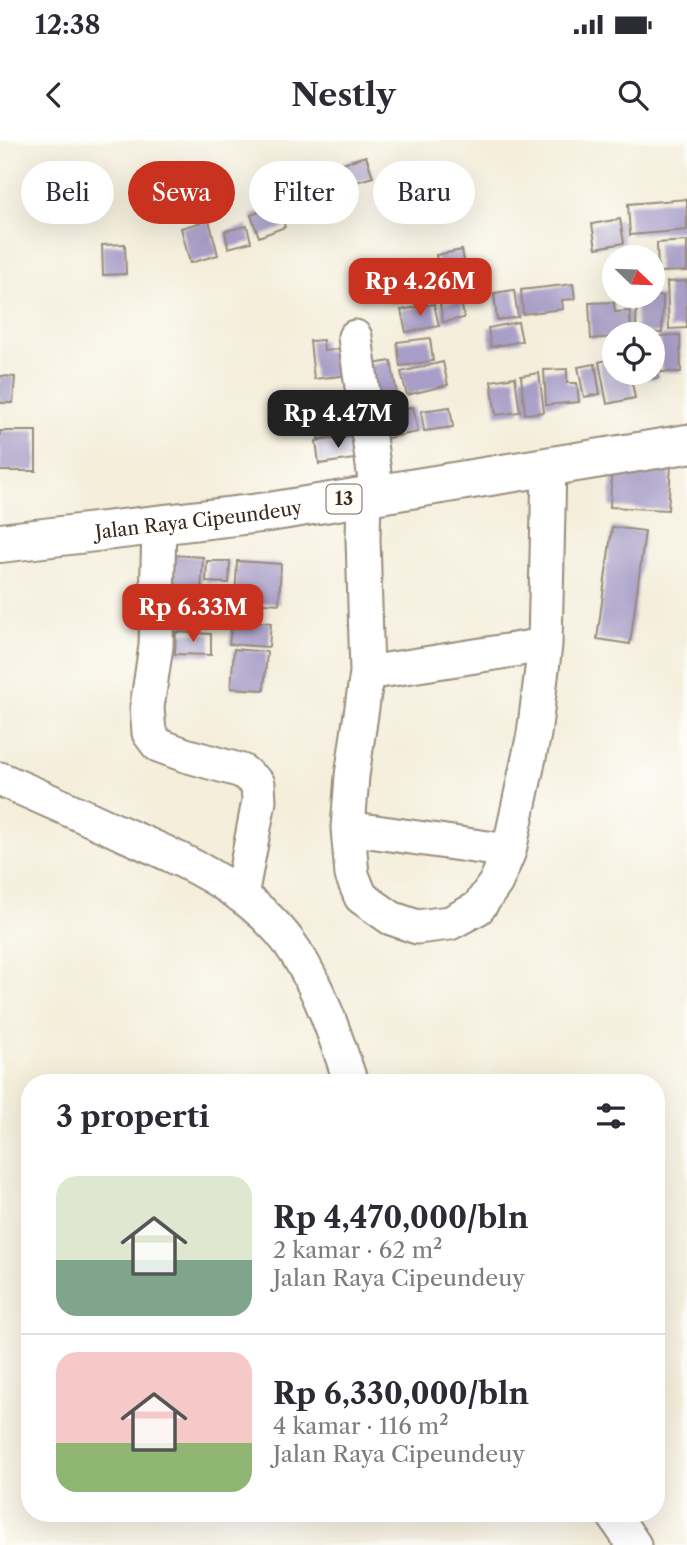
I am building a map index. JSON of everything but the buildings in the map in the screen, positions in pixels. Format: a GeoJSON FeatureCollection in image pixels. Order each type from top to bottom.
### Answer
{"type":"FeatureCollection","features":[{"type":"Feature","properties":{"kind":"highway","name":"Jalan Raya Cipeundeuy"},"geometry":{"type":"LineString","coordinates":[[0,543],[269,512],[687,444]]}},
{"type":"Feature","properties":{"kind":"street"},"geometry":{"type":"LineString","coordinates":[[355,337],[371,495],[363,538],[367,673],[352,776],[348,828],[352,875],[361,897],[391,918],[417,928],[450,923],[478,908],[496,883],[509,851],[534,734],[545,645],[549,466]]}},
{"type":"Feature","properties":{"kind":"street"},"geometry":{"type":"LineString","coordinates":[[159,525],[156,646],[147,707],[149,733],[158,744],[185,755],[243,771],[258,784],[259,801],[241,896]]}},
{"type":"Feature","properties":{"kind":"street"},"geometry":{"type":"LineString","coordinates":[[367,673],[545,645]]}},
{"type":"Feature","properties":{"kind":"street"},"geometry":{"type":"LineString","coordinates":[[0,779],[214,877],[251,903],[295,950],[317,992],[348,1074]]}},
{"type":"Feature","properties":{"kind":"street"},"geometry":{"type":"LineString","coordinates":[[348,828],[509,851]]}},
{"type":"Feature","properties":{"kind":"street"},"geometry":{"type":"LineString","coordinates":[[618,1522],[634,1545]]}}]}
